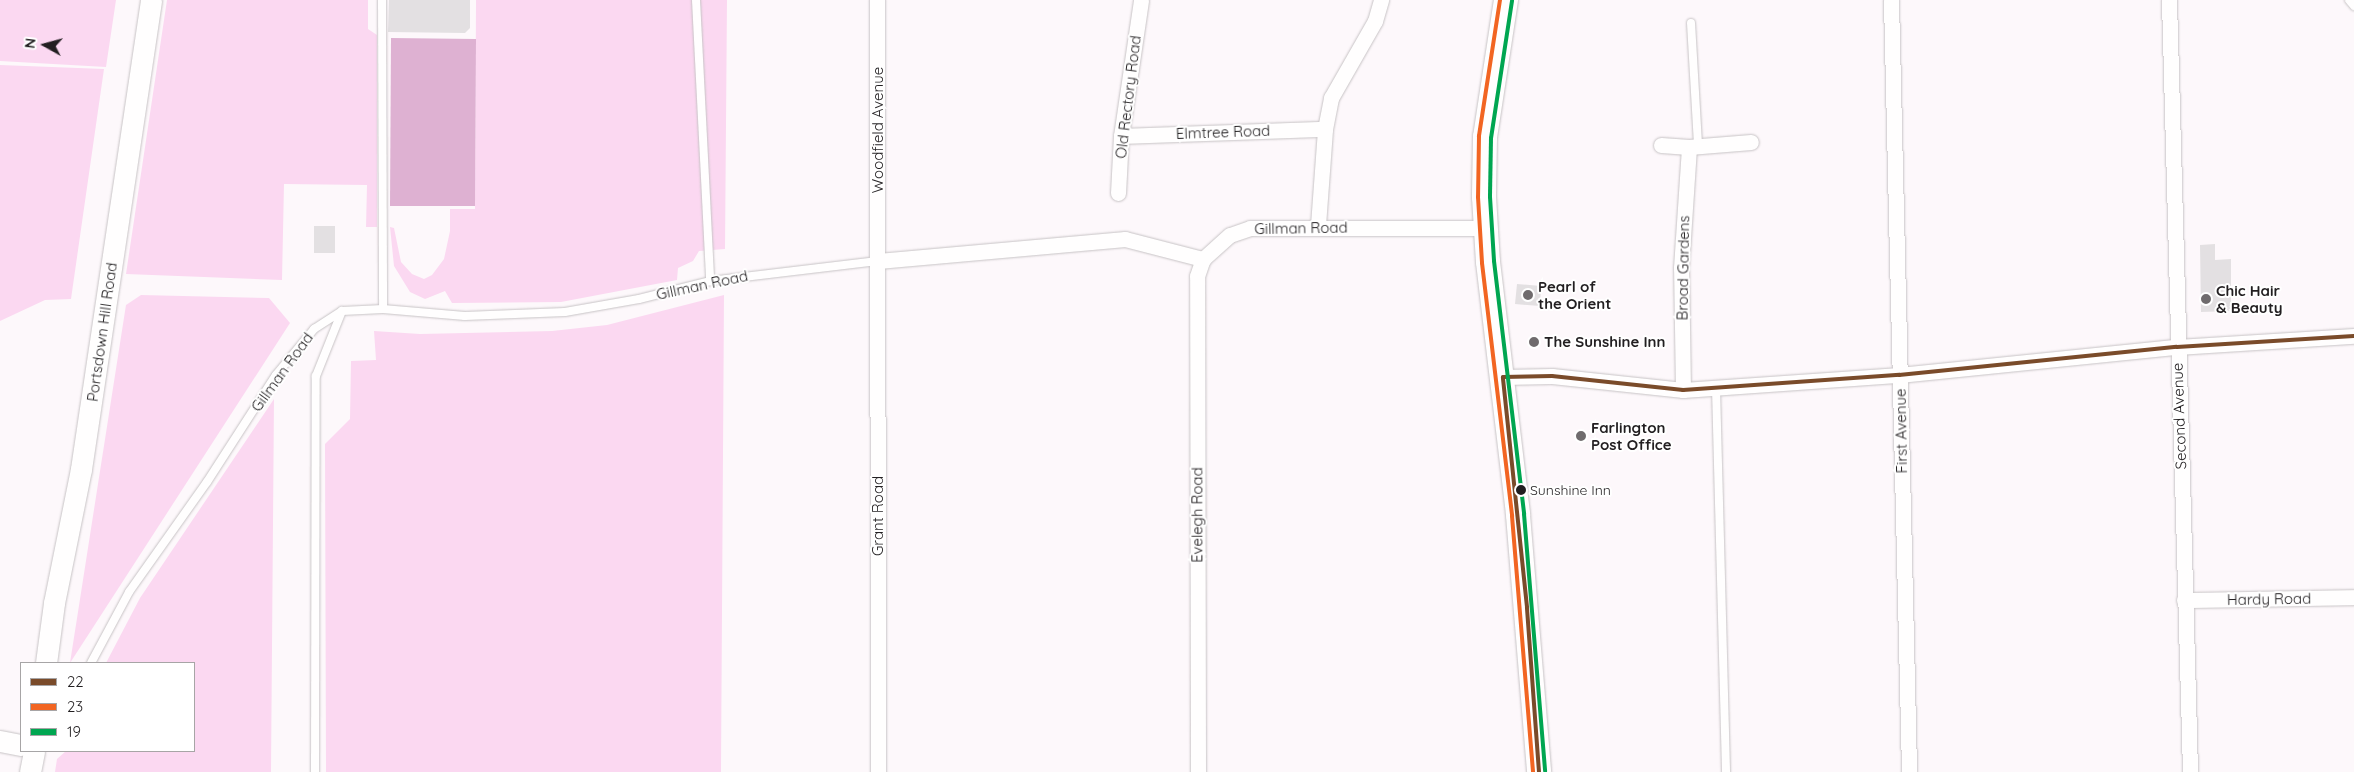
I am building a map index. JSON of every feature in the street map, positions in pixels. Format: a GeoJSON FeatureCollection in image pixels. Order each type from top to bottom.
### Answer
{"type":"FeatureCollection","features":[{"type":"Feature","properties":{"kind":"main road","name":"Portsdown Hill Road"},"geometry":{"type":"LineString","coordinates":[[46,662],[54,603],[81,469],[151,0]]}},
{"type":"Feature","properties":{"kind":"main road"},"geometry":{"type":"LineString","coordinates":[[1506,0],[1486,137],[1485,228],[1527,607],[1539,772]]}},
{"type":"Feature","properties":{"kind":"main road"},"geometry":{"type":"LineString","coordinates":[[0,741],[20,744]]}},
{"type":"Feature","properties":{"kind":"main road"},"geometry":{"type":"LineString","coordinates":[[30,772],[34,752]]}},
{"type":"Feature","properties":{"kind":"street","name":"Woodfield Avenue"},"geometry":{"type":"LineString","coordinates":[[877,0],[878,261]]}},
{"type":"Feature","properties":{"kind":"street","name":"Old Rectory Road"},"geometry":{"type":"LineString","coordinates":[[1118,193],[1121,136],[1141,0]]}},
{"type":"Feature","properties":{"kind":"street"},"geometry":{"type":"LineString","coordinates":[[1318,226],[1325,129],[1331,98],[1376,22],[1381,0]]}},
{"type":"Feature","properties":{"kind":"street","name":"First Avenue"},"geometry":{"type":"LineString","coordinates":[[1891,0],[1909,772]]}},
{"type":"Feature","properties":{"kind":"street","name":"Second Avenue"},"geometry":{"type":"LineString","coordinates":[[2169,0],[2190,772]]}},
{"type":"Feature","properties":{"kind":"street","name":"Elmtree Road"},"geometry":{"type":"LineString","coordinates":[[1121,136],[1325,129]]}},
{"type":"Feature","properties":{"kind":"street"},"geometry":{"type":"LineString","coordinates":[[1661,145],[1693,147],[1751,142]]}},
{"type":"Feature","properties":{"kind":"street","name":"Broad Gardens"},"geometry":{"type":"LineString","coordinates":[[1683,390],[1681,268],[1693,147]]}},
{"type":"Feature","properties":{"kind":"street","name":"Gillman Road"},"geometry":{"type":"LineString","coordinates":[[878,261],[1125,239],[1203,259],[1230,235],[1250,228],[1318,226],[1450,230],[1485,228]]}},
{"type":"Feature","properties":{"kind":"street","name":"Evelegh Road"},"geometry":{"type":"LineString","coordinates":[[1198,772],[1197,276],[1203,259]]}},
{"type":"Feature","properties":{"kind":"street","name":"Grant Road"},"geometry":{"type":"LineString","coordinates":[[878,261],[878,772]]}},
{"type":"Feature","properties":{"kind":"street"},"geometry":{"type":"LineString","coordinates":[[1503,377],[1552,376],[1683,390],[1900,375],[2177,347],[2354,336]]}},
{"type":"Feature","properties":{"kind":"street","name":"Hardy Road"},"geometry":{"type":"LineString","coordinates":[[2184,600],[2354,597]]}},
{"type":"Feature","properties":{"kind":"lane"},"geometry":{"type":"LineString","coordinates":[[382,0],[382,309]]}},
{"type":"Feature","properties":{"kind":"lane"},"geometry":{"type":"LineString","coordinates":[[696,0],[710,280]]}},
{"type":"Feature","properties":{"kind":"lane"},"geometry":{"type":"LineString","coordinates":[[2349,0],[2354,6]]}},
{"type":"Feature","properties":{"kind":"lane"},"geometry":{"type":"LineString","coordinates":[[1691,22],[1693,147]]}},
{"type":"Feature","properties":{"kind":"lane","name":"Gillman Road"},"geometry":{"type":"LineString","coordinates":[[92,662],[130,592],[207,482],[276,375],[314,328],[342,311],[382,309],[465,316],[565,312],[639,299],[710,280],[878,261]]}},
{"type":"Feature","properties":{"kind":"lane"},"geometry":{"type":"LineString","coordinates":[[315,772],[316,376],[342,311]]}},
{"type":"Feature","properties":{"kind":"lane"},"geometry":{"type":"LineString","coordinates":[[1716,388],[1726,772]]}},
{"type":"Feature","properties":{"kind":"shaded area"},"geometry":{"type":"Polygon","coordinates":[[[0,0],[116,0],[106,67],[0,61],[0,0]]]}},
{"type":"Feature","properties":{"kind":"shaded area"},"geometry":{"type":"Polygon","coordinates":[[[167,0],[368,0],[368,29],[377,35],[377,227],[366,227],[367,185],[284,184],[282,280],[126,274],[167,0]]]}},
{"type":"Feature","properties":{"kind":"shaded area"},"geometry":{"type":"Polygon","coordinates":[[[476,0],[727,0],[725,249],[699,251],[693,261],[678,268],[677,280],[561,302],[452,303],[445,291],[425,299],[410,292],[394,266],[390,227],[394,228],[401,262],[412,274],[424,279],[432,275],[444,259],[450,231],[450,209],[475,209],[476,0]]]}},
{"type":"Feature","properties":{"kind":"shaded area"},"geometry":{"type":"Polygon","coordinates":[[[391,38],[476,39],[475,206],[390,206],[391,38]]]}},
{"type":"Feature","properties":{"kind":"shaded area"},"geometry":{"type":"Polygon","coordinates":[[[0,65],[104,69],[71,299],[45,300],[0,321],[0,65]]]}},
{"type":"Feature","properties":{"kind":"shaded area"},"geometry":{"type":"Polygon","coordinates":[[[141,295],[269,298],[290,323],[70,662],[126,305],[141,295]]]}},
{"type":"Feature","properties":{"kind":"shaded area"},"geometry":{"type":"Polygon","coordinates":[[[724,295],[721,772],[326,772],[325,444],[350,419],[351,361],[376,360],[374,331],[420,334],[552,331],[607,325],[724,295]]]}},
{"type":"Feature","properties":{"kind":"shaded area"},"geometry":{"type":"Polygon","coordinates":[[[274,399],[271,772],[55,772],[57,759],[65,752],[195,752],[195,662],[107,662],[140,598],[274,399]]]}},
{"type":"Feature","properties":{"kind":"building"},"geometry":{"type":"Polygon","coordinates":[[[389,0],[470,0],[470,28],[465,33],[388,32],[389,0]]]}},
{"type":"Feature","properties":{"kind":"building"},"geometry":{"type":"Polygon","coordinates":[[[314,226],[335,226],[335,253],[314,253],[314,226]]]}},
{"type":"Feature","properties":{"kind":"building"},"geometry":{"type":"Polygon","coordinates":[[[2215,244],[2215,260],[2231,259],[2231,311],[2201,312],[2200,245],[2215,244]]]}},
{"type":"Feature","properties":{"kind":"building","name":"Pearl of the Orient"},"geometry":{"type":"Polygon","coordinates":[[[1517,284],[1541,286],[1540,306],[1515,304],[1517,284]]]}},
{"type":"Feature","properties":{"kind":"transit line","name":"23"},"geometry":{"type":"LineString","coordinates":[[1500,0],[1479,136],[1478,197],[1482,263],[1512,516],[1533,772]]}},
{"type":"Feature","properties":{"kind":"transit line","name":"19"},"geometry":{"type":"LineString","coordinates":[[1512,1],[1491,138],[1490,197],[1494,261],[1524,514],[1545,771]]}},
{"type":"Feature","properties":{"kind":"transit line","name":"22"},"geometry":{"type":"LineString","coordinates":[[1539,772],[1527,607],[1503,377],[1552,376],[1683,390],[1899,375],[2177,347],[2354,336]]}},
{"type":"Feature","properties":{"kind":"place","name":"Pearl of the Orient"},"geometry":{"type":"Point","coordinates":[1528,295]}},
{"type":"Feature","properties":{"kind":"place","name":"Chic Hair & Beauty"},"geometry":{"type":"Point","coordinates":[2206,299]}},
{"type":"Feature","properties":{"kind":"place","name":"The Sunshine Inn"},"geometry":{"type":"Point","coordinates":[1534,342]}},
{"type":"Feature","properties":{"kind":"place","name":"Farlington Post Office"},"geometry":{"type":"Point","coordinates":[1581,436]}},
{"type":"Feature","properties":{"kind":"place","name":"Sunshine Inn"},"geometry":{"type":"Point","coordinates":[1521,490]}}]}
